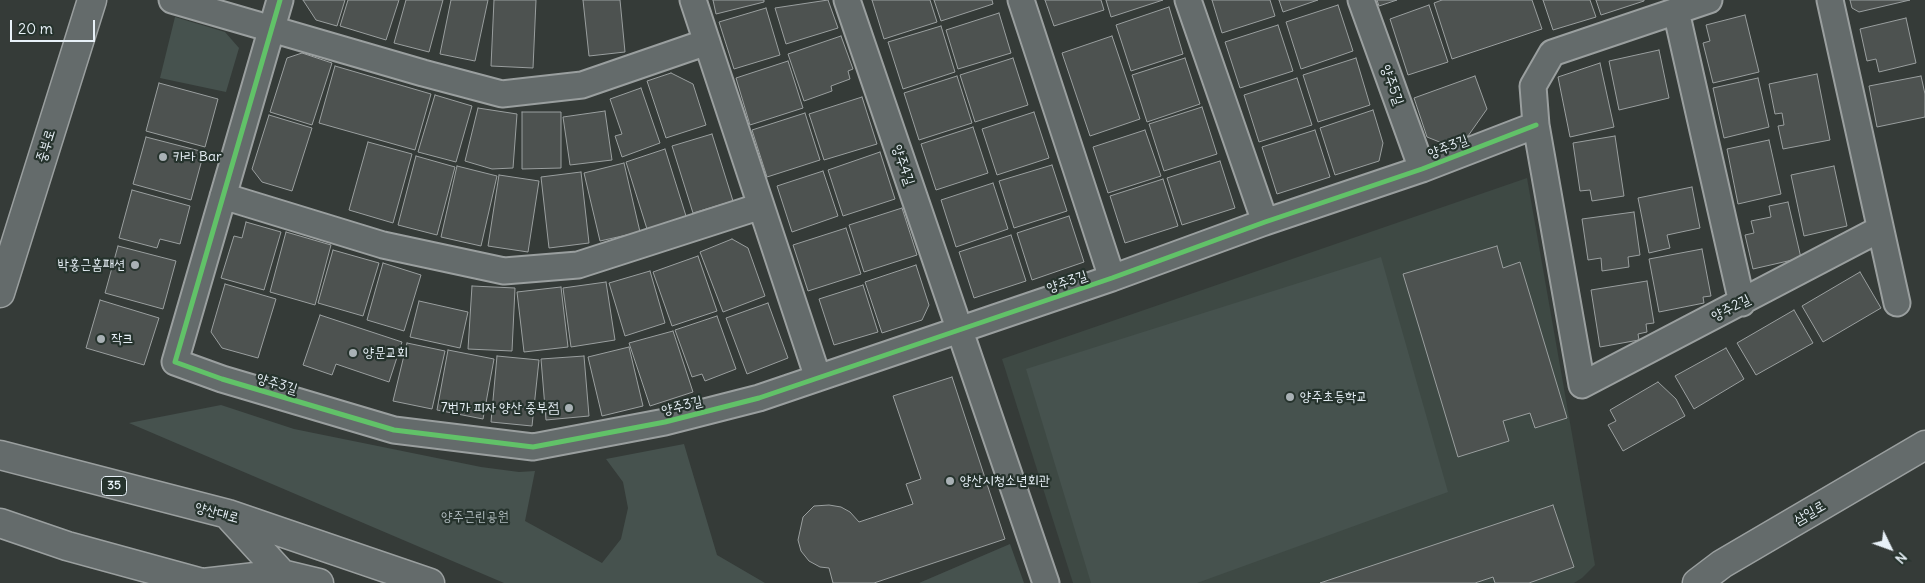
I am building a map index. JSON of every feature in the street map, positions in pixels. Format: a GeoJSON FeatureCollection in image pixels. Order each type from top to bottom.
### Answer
{"type":"FeatureCollection","features":[{"type":"Feature","properties":{"kind":"main road","name":"중부로"},"geometry":{"type":"LineString","coordinates":[[0,293],[92,0]]}},
{"type":"Feature","properties":{"kind":"main road","name":"삼일로"},"geometry":{"type":"LineString","coordinates":[[1697,583],[1722,564],[1925,446]]}},
{"type":"Feature","properties":{"kind":"main road","name":"양산대로"},"geometry":{"type":"LineString","coordinates":[[0,455],[228,514],[430,583]]}},
{"type":"Feature","properties":{"kind":"main road"},"geometry":{"type":"LineString","coordinates":[[228,514],[282,574]]}},
{"type":"Feature","properties":{"kind":"main road"},"geometry":{"type":"LineString","coordinates":[[0,522],[67,546],[203,583],[282,574],[319,583]]}},
{"type":"Feature","properties":{"kind":"street"},"geometry":{"type":"LineString","coordinates":[[172,0],[422,73],[502,94],[582,85],[707,42]]}},
{"type":"Feature","properties":{"kind":"street","name":"양주3길"},"geometry":{"type":"LineString","coordinates":[[280,0],[175,362],[222,379],[394,430],[533,447],[665,422],[758,398],[1112,278],[1265,222],[1422,169],[1536,125]]}},
{"type":"Feature","properties":{"kind":"street"},"geometry":{"type":"LineString","coordinates":[[693,0],[818,378]]}},
{"type":"Feature","properties":{"kind":"street","name":"양주4길"},"geometry":{"type":"LineString","coordinates":[[847,0],[958,330]]}},
{"type":"Feature","properties":{"kind":"street"},"geometry":{"type":"LineString","coordinates":[[1021,0],[1112,278]]}},
{"type":"Feature","properties":{"kind":"street"},"geometry":{"type":"LineString","coordinates":[[1188,0],[1265,222]]}},
{"type":"Feature","properties":{"kind":"street","name":"양주5길"},"geometry":{"type":"LineString","coordinates":[[1362,0],[1422,169]]}},
{"type":"Feature","properties":{"kind":"street"},"geometry":{"type":"LineString","coordinates":[[1536,125],[1532,86],[1552,53],[1709,0]]}},
{"type":"Feature","properties":{"kind":"street"},"geometry":{"type":"LineString","coordinates":[[1830,0],[1896,303]]}},
{"type":"Feature","properties":{"kind":"street"},"geometry":{"type":"LineString","coordinates":[[1676,11],[1742,303]]}},
{"type":"Feature","properties":{"kind":"street","name":"양주2길"},"geometry":{"type":"LineString","coordinates":[[1536,125],[1582,386],[1880,229]]}},
{"type":"Feature","properties":{"kind":"street"},"geometry":{"type":"LineString","coordinates":[[223,196],[383,245],[504,270],[578,265],[761,206]]}},
{"type":"Feature","properties":{"kind":"street"},"geometry":{"type":"LineString","coordinates":[[958,330],[1046,583]]}},
{"type":"Feature","properties":{"kind":"shaded area","name":"양주초등학교"},"geometry":{"type":"Polygon","coordinates":[[[1527,178],[1595,565],[1582,578],[1574,583],[1073,583],[1002,359],[1527,178]]]}},
{"type":"Feature","properties":{"kind":"green space"},"geometry":{"type":"Polygon","coordinates":[[[175,17],[225,32],[239,48],[226,92],[160,78],[175,17]]]}},
{"type":"Feature","properties":{"kind":"green space"},"geometry":{"type":"Polygon","coordinates":[[[1381,257],[1448,492],[1197,583],[1091,583],[1026,369],[1381,257]]]}},
{"type":"Feature","properties":{"kind":"green space","name":"양주근린공원"},"geometry":{"type":"Polygon","coordinates":[[[221,405],[294,429],[481,467],[519,472],[535,471],[525,521],[602,563],[621,539],[628,508],[623,482],[606,459],[684,444],[717,555],[765,583],[504,583],[129,423],[221,405]]]}},
{"type":"Feature","properties":{"kind":"green space"},"geometry":{"type":"Polygon","coordinates":[[[1010,544],[1024,583],[919,583],[1010,544]]]}},
{"type":"Feature","properties":{"kind":"building"},"geometry":{"type":"Polygon","coordinates":[[[303,0],[345,0],[337,26],[316,20],[303,0]]]}},
{"type":"Feature","properties":{"kind":"building"},"geometry":{"type":"Polygon","coordinates":[[[348,0],[399,0],[386,40],[340,26],[348,0]]]}},
{"type":"Feature","properties":{"kind":"building"},"geometry":{"type":"Polygon","coordinates":[[[406,0],[443,0],[429,52],[394,43],[406,0]]]}},
{"type":"Feature","properties":{"kind":"building"},"geometry":{"type":"Polygon","coordinates":[[[451,0],[488,0],[475,61],[440,54],[451,0]]]}},
{"type":"Feature","properties":{"kind":"building"},"geometry":{"type":"Polygon","coordinates":[[[494,0],[536,0],[533,68],[491,66],[494,0]]]}},
{"type":"Feature","properties":{"kind":"building"},"geometry":{"type":"Polygon","coordinates":[[[583,0],[620,0],[625,52],[589,56],[583,0]]]}},
{"type":"Feature","properties":{"kind":"building"},"geometry":{"type":"Polygon","coordinates":[[[713,0],[764,0],[764,2],[716,14],[713,0]]]}},
{"type":"Feature","properties":{"kind":"building"},"geometry":{"type":"Polygon","coordinates":[[[828,0],[838,28],[786,44],[775,8],[828,0]]]}},
{"type":"Feature","properties":{"kind":"building"},"geometry":{"type":"Polygon","coordinates":[[[872,0],[930,0],[937,22],[884,39],[872,0]]]}},
{"type":"Feature","properties":{"kind":"building"},"geometry":{"type":"Polygon","coordinates":[[[934,0],[992,0],[993,4],[941,21],[934,0]]]}},
{"type":"Feature","properties":{"kind":"building"},"geometry":{"type":"Polygon","coordinates":[[[1045,0],[1101,0],[1104,10],[1054,26],[1045,0]]]}},
{"type":"Feature","properties":{"kind":"building"},"geometry":{"type":"Polygon","coordinates":[[[1106,0],[1163,0],[1111,17],[1106,0]]]}},
{"type":"Feature","properties":{"kind":"building"},"geometry":{"type":"Polygon","coordinates":[[[1212,0],[1270,0],[1275,16],[1222,33],[1212,0]]]}},
{"type":"Feature","properties":{"kind":"building"},"geometry":{"type":"Polygon","coordinates":[[[1279,0],[1318,0],[1283,12],[1279,0]]]}},
{"type":"Feature","properties":{"kind":"building"},"geometry":{"type":"Polygon","coordinates":[[[1377,0],[1397,0],[1379,6],[1377,0]]]}},
{"type":"Feature","properties":{"kind":"building"},"geometry":{"type":"Polygon","coordinates":[[[1442,0],[1532,0],[1542,29],[1452,59],[1434,3],[1442,0]]]}},
{"type":"Feature","properties":{"kind":"building"},"geometry":{"type":"Polygon","coordinates":[[[1543,0],[1590,0],[1596,17],[1553,30],[1543,0]]]}},
{"type":"Feature","properties":{"kind":"building"},"geometry":{"type":"Polygon","coordinates":[[[1596,0],[1644,0],[1644,1],[1601,15],[1596,0]]]}},
{"type":"Feature","properties":{"kind":"building"},"geometry":{"type":"Polygon","coordinates":[[[1850,0],[1910,0],[1859,12],[1852,8],[1850,0]]]}},
{"type":"Feature","properties":{"kind":"building"},"geometry":{"type":"Polygon","coordinates":[[[1338,5],[1353,51],[1301,69],[1286,22],[1338,5]]]}},
{"type":"Feature","properties":{"kind":"building"},"geometry":{"type":"Polygon","coordinates":[[[1429,5],[1448,62],[1408,75],[1390,19],[1429,5]]]}},
{"type":"Feature","properties":{"kind":"building"},"geometry":{"type":"Polygon","coordinates":[[[1169,7],[1183,54],[1131,71],[1116,25],[1169,7]]]}},
{"type":"Feature","properties":{"kind":"building"},"geometry":{"type":"Polygon","coordinates":[[[766,8],[780,55],[734,69],[719,22],[766,8]]]}},
{"type":"Feature","properties":{"kind":"building"},"geometry":{"type":"Polygon","coordinates":[[[999,13],[1011,53],[958,69],[946,30],[999,13]]]}},
{"type":"Feature","properties":{"kind":"building"},"geometry":{"type":"Polygon","coordinates":[[[1745,15],[1759,72],[1713,83],[1703,43],[1710,41],[1706,25],[1745,15]]]}},
{"type":"Feature","properties":{"kind":"building"},"geometry":{"type":"Polygon","coordinates":[[[1906,18],[1916,63],[1879,72],[1876,59],[1867,61],[1860,29],[1906,18]]]}},
{"type":"Feature","properties":{"kind":"building"},"geometry":{"type":"Polygon","coordinates":[[[1278,25],[1293,71],[1240,88],[1225,42],[1278,25]]]}},
{"type":"Feature","properties":{"kind":"building"},"geometry":{"type":"Polygon","coordinates":[[[941,26],[955,72],[903,89],[888,42],[941,26]]]}},
{"type":"Feature","properties":{"kind":"building"},"geometry":{"type":"Polygon","coordinates":[[[841,36],[853,69],[848,71],[850,79],[831,86],[832,91],[804,101],[788,54],[841,36]]]}},
{"type":"Feature","properties":{"kind":"building"},"geometry":{"type":"Polygon","coordinates":[[[1112,36],[1140,119],[1090,136],[1062,53],[1112,36]]]}},
{"type":"Feature","properties":{"kind":"building"},"geometry":{"type":"Polygon","coordinates":[[[1659,50],[1669,98],[1619,110],[1609,61],[1659,50]]]}},
{"type":"Feature","properties":{"kind":"building"},"geometry":{"type":"Polygon","coordinates":[[[302,53],[332,63],[312,125],[270,112],[287,58],[302,53]]]}},
{"type":"Feature","properties":{"kind":"building"},"geometry":{"type":"Polygon","coordinates":[[[1013,58],[1028,105],[975,122],[960,75],[1013,58]]]}},
{"type":"Feature","properties":{"kind":"building"},"geometry":{"type":"Polygon","coordinates":[[[1185,58],[1200,104],[1147,122],[1132,75],[1185,58]]]}},
{"type":"Feature","properties":{"kind":"building"},"geometry":{"type":"Polygon","coordinates":[[[1356,58],[1370,105],[1318,122],[1303,75],[1356,58]]]}},
{"type":"Feature","properties":{"kind":"building"},"geometry":{"type":"Polygon","coordinates":[[[788,61],[803,108],[750,125],[736,78],[788,61]]]}},
{"type":"Feature","properties":{"kind":"building"},"geometry":{"type":"Polygon","coordinates":[[[1600,63],[1614,127],[1570,137],[1558,77],[1600,63]]]}},
{"type":"Feature","properties":{"kind":"building"},"geometry":{"type":"Polygon","coordinates":[[[335,66],[431,94],[415,150],[319,123],[335,66]]]}},
{"type":"Feature","properties":{"kind":"building"},"geometry":{"type":"Polygon","coordinates":[[[671,73],[693,84],[706,125],[666,138],[647,81],[671,73]]]}},
{"type":"Feature","properties":{"kind":"building"},"geometry":{"type":"Polygon","coordinates":[[[1817,74],[1830,140],[1783,149],[1778,126],[1784,125],[1782,113],[1775,114],[1769,84],[1817,74]]]}},
{"type":"Feature","properties":{"kind":"building"},"geometry":{"type":"Polygon","coordinates":[[[957,76],[972,123],[919,140],[904,93],[957,76]]]}},
{"type":"Feature","properties":{"kind":"building"},"geometry":{"type":"Polygon","coordinates":[[[1475,76],[1487,109],[1468,136],[1442,143],[1427,137],[1414,98],[1475,76]]]}},
{"type":"Feature","properties":{"kind":"building"},"geometry":{"type":"Polygon","coordinates":[[[1921,76],[1925,94],[1925,117],[1877,127],[1869,86],[1921,76]]]}},
{"type":"Feature","properties":{"kind":"building"},"geometry":{"type":"Polygon","coordinates":[[[1297,78],[1312,125],[1259,142],[1244,95],[1297,78]]]}},
{"type":"Feature","properties":{"kind":"building"},"geometry":{"type":"Polygon","coordinates":[[[1758,78],[1769,127],[1724,138],[1713,88],[1758,78]]]}},
{"type":"Feature","properties":{"kind":"building"},"geometry":{"type":"Polygon","coordinates":[[[159,83],[218,99],[205,147],[146,131],[159,83]]]}},
{"type":"Feature","properties":{"kind":"building"},"geometry":{"type":"Polygon","coordinates":[[[641,88],[660,143],[622,157],[615,136],[622,134],[610,99],[641,88]]]}},
{"type":"Feature","properties":{"kind":"building"},"geometry":{"type":"Polygon","coordinates":[[[435,95],[472,106],[456,162],[418,152],[435,95]]]}},
{"type":"Feature","properties":{"kind":"building"},"geometry":{"type":"Polygon","coordinates":[[[862,97],[877,144],[824,160],[809,114],[862,97]]]}},
{"type":"Feature","properties":{"kind":"building"},"geometry":{"type":"Polygon","coordinates":[[[1202,107],[1217,154],[1164,171],[1149,124],[1202,107]]]}},
{"type":"Feature","properties":{"kind":"building"},"geometry":{"type":"Polygon","coordinates":[[[478,108],[517,114],[513,168],[492,169],[465,161],[478,108]]]}},
{"type":"Feature","properties":{"kind":"building"},"geometry":{"type":"Polygon","coordinates":[[[1373,110],[1383,143],[1379,161],[1335,175],[1320,128],[1373,110]]]}},
{"type":"Feature","properties":{"kind":"building"},"geometry":{"type":"Polygon","coordinates":[[[605,111],[612,160],[570,165],[563,117],[605,111]]]}},
{"type":"Feature","properties":{"kind":"building"},"geometry":{"type":"Polygon","coordinates":[[[522,112],[561,112],[561,168],[522,169],[522,112]]]}},
{"type":"Feature","properties":{"kind":"building"},"geometry":{"type":"Polygon","coordinates":[[[1034,112],[1049,158],[997,175],[982,129],[1034,112]]]}},
{"type":"Feature","properties":{"kind":"building"},"geometry":{"type":"Polygon","coordinates":[[[805,113],[820,160],[767,177],[752,130],[805,113]]]}},
{"type":"Feature","properties":{"kind":"building"},"geometry":{"type":"Polygon","coordinates":[[[269,115],[312,128],[292,191],[262,182],[252,169],[269,115]]]}},
{"type":"Feature","properties":{"kind":"building"},"geometry":{"type":"Polygon","coordinates":[[[973,127],[988,173],[936,190],[921,144],[973,127]]]}},
{"type":"Feature","properties":{"kind":"building"},"geometry":{"type":"Polygon","coordinates":[[[1145,130],[1161,176],[1108,193],[1093,147],[1145,130]]]}},
{"type":"Feature","properties":{"kind":"building"},"geometry":{"type":"Polygon","coordinates":[[[1315,130],[1330,177],[1277,194],[1262,147],[1315,130]]]}},
{"type":"Feature","properties":{"kind":"building"},"geometry":{"type":"Polygon","coordinates":[[[712,134],[733,201],[693,213],[672,146],[712,134]]]}},
{"type":"Feature","properties":{"kind":"building"},"geometry":{"type":"Polygon","coordinates":[[[1615,136],[1624,196],[1592,201],[1590,190],[1580,191],[1573,143],[1615,136]]]}},
{"type":"Feature","properties":{"kind":"building"},"geometry":{"type":"Polygon","coordinates":[[[146,137],[204,152],[191,200],[133,184],[146,137]]]}},
{"type":"Feature","properties":{"kind":"building"},"geometry":{"type":"Polygon","coordinates":[[[1769,140],[1781,194],[1738,204],[1727,149],[1769,140]]]}},
{"type":"Feature","properties":{"kind":"building"},"geometry":{"type":"Polygon","coordinates":[[[368,142],[412,154],[393,223],[349,210],[368,142]]]}},
{"type":"Feature","properties":{"kind":"building"},"geometry":{"type":"Polygon","coordinates":[[[665,149],[686,216],[647,229],[626,162],[665,149]]]}},
{"type":"Feature","properties":{"kind":"building"},"geometry":{"type":"Polygon","coordinates":[[[880,152],[895,199],[843,216],[828,170],[880,152]]]}},
{"type":"Feature","properties":{"kind":"building"},"geometry":{"type":"Polygon","coordinates":[[[416,156],[455,167],[437,235],[398,225],[416,156]]]}},
{"type":"Feature","properties":{"kind":"building"},"geometry":{"type":"Polygon","coordinates":[[[1220,161],[1235,208],[1182,225],[1167,178],[1220,161]]]}},
{"type":"Feature","properties":{"kind":"building"},"geometry":{"type":"Polygon","coordinates":[[[624,163],[640,232],[600,241],[584,173],[624,163]]]}},
{"type":"Feature","properties":{"kind":"building"},"geometry":{"type":"Polygon","coordinates":[[[1052,165],[1067,211],[1014,228],[999,181],[1052,165]]]}},
{"type":"Feature","properties":{"kind":"building"},"geometry":{"type":"Polygon","coordinates":[[[457,166],[497,176],[481,246],[441,237],[457,166]]]}},
{"type":"Feature","properties":{"kind":"building"},"geometry":{"type":"Polygon","coordinates":[[[1834,166],[1847,226],[1804,236],[1791,175],[1834,166]]]}},
{"type":"Feature","properties":{"kind":"building"},"geometry":{"type":"Polygon","coordinates":[[[823,171],[838,216],[792,232],[777,186],[823,171]]]}},
{"type":"Feature","properties":{"kind":"building"},"geometry":{"type":"Polygon","coordinates":[[[581,172],[589,243],[549,248],[541,177],[581,172]]]}},
{"type":"Feature","properties":{"kind":"building"},"geometry":{"type":"Polygon","coordinates":[[[499,175],[539,181],[528,252],[488,246],[499,175]]]}},
{"type":"Feature","properties":{"kind":"building"},"geometry":{"type":"Polygon","coordinates":[[[1163,179],[1178,226],[1125,243],[1110,196],[1163,179]]]}},
{"type":"Feature","properties":{"kind":"building"},"geometry":{"type":"Polygon","coordinates":[[[993,183],[1008,229],[956,247],[941,200],[993,183]]]}},
{"type":"Feature","properties":{"kind":"building"},"geometry":{"type":"Polygon","coordinates":[[[1692,187],[1700,228],[1667,235],[1670,248],[1649,253],[1638,198],[1692,187]]]}},
{"type":"Feature","properties":{"kind":"building"},"geometry":{"type":"Polygon","coordinates":[[[132,190],[190,206],[180,244],[160,239],[157,248],[119,238],[132,190]]]}},
{"type":"Feature","properties":{"kind":"building"},"geometry":{"type":"Polygon","coordinates":[[[1788,202],[1801,258],[1753,269],[1745,235],[1754,233],[1751,221],[1771,217],[1769,206],[1788,202]]]}},
{"type":"Feature","properties":{"kind":"building"},"geometry":{"type":"Polygon","coordinates":[[[902,208],[917,255],[864,272],[849,225],[902,208]]]}},
{"type":"Feature","properties":{"kind":"building"},"geometry":{"type":"Polygon","coordinates":[[[1634,212],[1640,255],[1628,257],[1629,267],[1602,271],[1601,258],[1588,260],[1582,219],[1634,212]]]}},
{"type":"Feature","properties":{"kind":"building"},"geometry":{"type":"Polygon","coordinates":[[[1069,216],[1084,262],[1032,280],[1017,233],[1069,216]]]}},
{"type":"Feature","properties":{"kind":"building"},"geometry":{"type":"Polygon","coordinates":[[[246,222],[281,232],[264,290],[221,278],[234,236],[242,238],[246,222]]]}},
{"type":"Feature","properties":{"kind":"building"},"geometry":{"type":"Polygon","coordinates":[[[846,228],[861,274],[808,291],[793,245],[846,228]]]}},
{"type":"Feature","properties":{"kind":"building"},"geometry":{"type":"Polygon","coordinates":[[[286,232],[331,245],[315,305],[270,292],[286,232]]]}},
{"type":"Feature","properties":{"kind":"building"},"geometry":{"type":"Polygon","coordinates":[[[1011,235],[1026,281],[974,298],[959,252],[1011,235]]]}},
{"type":"Feature","properties":{"kind":"building"},"geometry":{"type":"Polygon","coordinates":[[[732,239],[748,248],[765,296],[723,312],[700,252],[732,239]]]}},
{"type":"Feature","properties":{"kind":"building"},"geometry":{"type":"Polygon","coordinates":[[[118,246],[176,261],[163,309],[105,293],[118,246]]]}},
{"type":"Feature","properties":{"kind":"building"},"geometry":{"type":"Polygon","coordinates":[[[1497,246],[1503,268],[1520,262],[1567,418],[1535,428],[1530,413],[1503,421],[1509,441],[1458,457],[1403,274],[1497,246]]]}},
{"type":"Feature","properties":{"kind":"building"},"geometry":{"type":"Polygon","coordinates":[[[1702,249],[1711,296],[1703,297],[1704,303],[1659,312],[1649,259],[1702,249]]]}},
{"type":"Feature","properties":{"kind":"building"},"geometry":{"type":"Polygon","coordinates":[[[333,250],[379,263],[363,316],[318,303],[333,250]]]}},
{"type":"Feature","properties":{"kind":"building"},"geometry":{"type":"Polygon","coordinates":[[[698,256],[717,311],[672,326],[653,272],[698,256]]]}},
{"type":"Feature","properties":{"kind":"building"},"geometry":{"type":"Polygon","coordinates":[[[383,263],[421,275],[404,331],[367,320],[383,263]]]}},
{"type":"Feature","properties":{"kind":"building"},"geometry":{"type":"Polygon","coordinates":[[[916,265],[929,305],[922,320],[882,333],[865,282],[916,265]]]}},
{"type":"Feature","properties":{"kind":"building"},"geometry":{"type":"Polygon","coordinates":[[[650,271],[665,323],[625,336],[609,283],[650,271]]]}},
{"type":"Feature","properties":{"kind":"building"},"geometry":{"type":"Polygon","coordinates":[[[1860,272],[1881,308],[1823,342],[1802,306],[1860,272]]]}},
{"type":"Feature","properties":{"kind":"building"},"geometry":{"type":"Polygon","coordinates":[[[1647,281],[1654,323],[1646,324],[1647,332],[1638,334],[1639,340],[1600,347],[1591,290],[1647,281]]]}},
{"type":"Feature","properties":{"kind":"building"},"geometry":{"type":"Polygon","coordinates":[[[606,282],[615,340],[571,347],[563,288],[606,282]]]}},
{"type":"Feature","properties":{"kind":"building"},"geometry":{"type":"Polygon","coordinates":[[[225,284],[276,299],[258,358],[222,348],[211,332],[225,284]]]}},
{"type":"Feature","properties":{"kind":"building"},"geometry":{"type":"Polygon","coordinates":[[[863,285],[878,332],[834,345],[819,299],[863,285]]]}},
{"type":"Feature","properties":{"kind":"building"},"geometry":{"type":"Polygon","coordinates":[[[472,286],[515,288],[512,351],[468,349],[472,286]]]}},
{"type":"Feature","properties":{"kind":"building"},"geometry":{"type":"Polygon","coordinates":[[[561,287],[568,347],[524,352],[517,292],[561,287]]]}},
{"type":"Feature","properties":{"kind":"building"},"geometry":{"type":"Polygon","coordinates":[[[100,300],[159,318],[144,365],[86,348],[100,300]]]}},
{"type":"Feature","properties":{"kind":"building"},"geometry":{"type":"Polygon","coordinates":[[[419,301],[468,312],[460,348],[410,337],[419,301]]]}},
{"type":"Feature","properties":{"kind":"building"},"geometry":{"type":"Polygon","coordinates":[[[768,303],[788,358],[747,374],[726,318],[768,303]]]}},
{"type":"Feature","properties":{"kind":"building"},"geometry":{"type":"Polygon","coordinates":[[[1794,310],[1813,343],[1756,375],[1737,343],[1794,310]]]}},
{"type":"Feature","properties":{"kind":"building","name":"양문교회"},"geometry":{"type":"Polygon","coordinates":[[[320,315],[402,342],[389,382],[336,364],[332,375],[303,365],[320,315]]]}},
{"type":"Feature","properties":{"kind":"building"},"geometry":{"type":"Polygon","coordinates":[[[717,316],[736,369],[705,381],[702,374],[692,377],[675,330],[717,316]]]}},
{"type":"Feature","properties":{"kind":"building"},"geometry":{"type":"Polygon","coordinates":[[[673,331],[693,392],[650,406],[629,343],[673,331]]]}},
{"type":"Feature","properties":{"kind":"building"},"geometry":{"type":"Polygon","coordinates":[[[407,343],[445,351],[432,409],[393,401],[407,343]]]}},
{"type":"Feature","properties":{"kind":"building"},"geometry":{"type":"Polygon","coordinates":[[[629,347],[643,406],[602,416],[588,357],[629,347]]]}},
{"type":"Feature","properties":{"kind":"building"},"geometry":{"type":"Polygon","coordinates":[[[1726,348],[1744,379],[1694,409],[1675,376],[1726,348]]]}},
{"type":"Feature","properties":{"kind":"building"},"geometry":{"type":"Polygon","coordinates":[[[448,350],[494,359],[483,419],[437,410],[448,350]]]}},
{"type":"Feature","properties":{"kind":"building"},"geometry":{"type":"Polygon","coordinates":[[[497,356],[539,360],[532,426],[491,422],[497,356]]]}},
{"type":"Feature","properties":{"kind":"building"},"geometry":{"type":"Polygon","coordinates":[[[584,356],[589,416],[546,420],[541,359],[584,356]]]}},
{"type":"Feature","properties":{"kind":"building","name":"양산시청소년회관"},"geometry":{"type":"Polygon","coordinates":[[[952,377],[1005,539],[874,583],[833,583],[829,568],[820,567],[809,561],[801,551],[798,540],[803,517],[814,506],[829,505],[841,507],[850,512],[859,522],[913,504],[906,484],[921,479],[893,396],[952,377]]]}},
{"type":"Feature","properties":{"kind":"building"},"geometry":{"type":"Polygon","coordinates":[[[1658,382],[1676,399],[1685,416],[1623,451],[1608,425],[1616,421],[1610,410],[1658,382]]]}},
{"type":"Feature","properties":{"kind":"building"},"geometry":{"type":"Polygon","coordinates":[[[1553,505],[1574,567],[1529,583],[1495,583],[1493,577],[1475,583],[1320,583],[1553,505]]]}},
{"type":"Feature","properties":{"kind":"cycle path"},"geometry":{"type":"LineString","coordinates":[[280,0],[175,362],[222,379],[394,430],[533,447],[665,422],[759,398],[1112,278],[1265,222],[1422,169],[1536,125]]}},
{"type":"Feature","properties":{"kind":"place","name":"카라 Bar"},"geometry":{"type":"Point","coordinates":[163,157]}},
{"type":"Feature","properties":{"kind":"place","name":"박홍근홈패션"},"geometry":{"type":"Point","coordinates":[135,265]}},
{"type":"Feature","properties":{"kind":"place","name":"작크"},"geometry":{"type":"Point","coordinates":[101,339]}},
{"type":"Feature","properties":{"kind":"place","name":"양문교회"},"geometry":{"type":"Point","coordinates":[353,353]}},
{"type":"Feature","properties":{"kind":"place","name":"양주초등학교"},"geometry":{"type":"Point","coordinates":[1290,397]}},
{"type":"Feature","properties":{"kind":"place","name":"7번가 피자 양산 중부점"},"geometry":{"type":"Point","coordinates":[569,408]}},
{"type":"Feature","properties":{"kind":"place","name":"양산시청소년회관"},"geometry":{"type":"Point","coordinates":[950,481]}}]}
